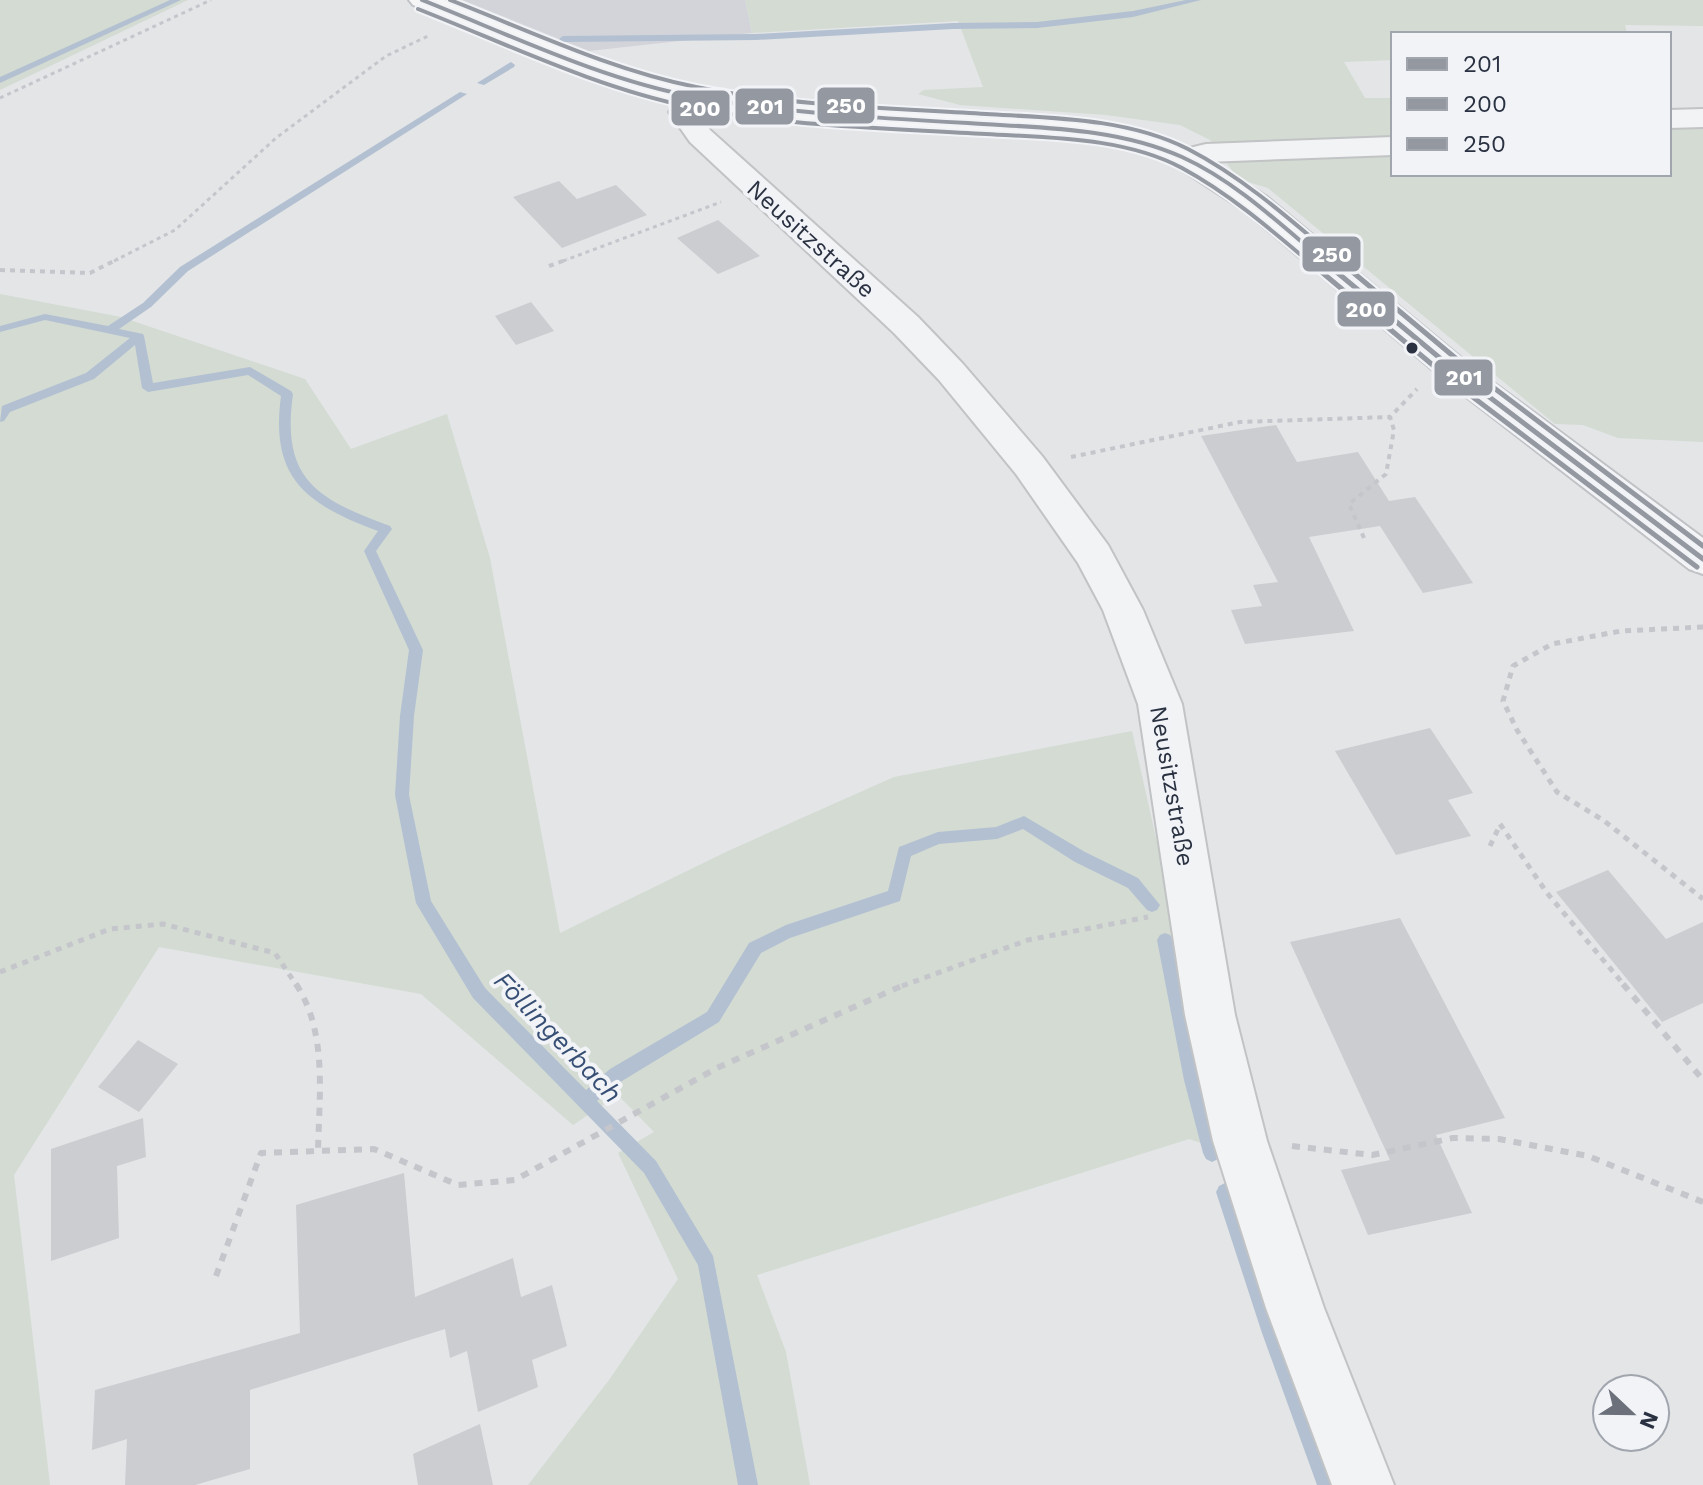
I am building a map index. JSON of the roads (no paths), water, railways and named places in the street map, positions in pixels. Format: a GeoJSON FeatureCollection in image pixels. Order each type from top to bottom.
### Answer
{"type":"FeatureCollection","features":[{"type":"Feature","properties":{"kind":"main road"},"geometry":{"type":"LineString","coordinates":[[422,0],[622,78],[694,97],[787,111],[931,114],[1079,130],[1144,143],[1184,158],[1256,204],[1459,374],[1703,559]]}},
{"type":"Feature","properties":{"kind":"street","name":"Neusitzstraße"},"geometry":{"type":"LineString","coordinates":[[694,97],[683,112],[689,123],[756,189],[906,325],[951,372],[1029,465],[1094,555],[1123,610],[1160,704],[1210,1015],[1240,1141],[1295,1308],[1363,1485]]}},
{"type":"Feature","properties":{"kind":"street"},"geometry":{"type":"LineString","coordinates":[[1671,119],[1702,119]]}},
{"type":"Feature","properties":{"kind":"street"},"geometry":{"type":"LineString","coordinates":[[1184,158],[1206,153],[1391,146]]}},
{"type":"Feature","properties":{"kind":"waterway"},"geometry":{"type":"LineString","coordinates":[[0,80],[177,0]]}},
{"type":"Feature","properties":{"kind":"waterway"},"geometry":{"type":"LineString","coordinates":[[563,39],[756,37],[953,26],[1037,25],[1133,14],[1197,0]]}},
{"type":"Feature","properties":{"kind":"waterway"},"geometry":{"type":"LineString","coordinates":[[481,83],[511,65]]}},
{"type":"Feature","properties":{"kind":"waterway"},"geometry":{"type":"LineString","coordinates":[[111,329],[147,305],[184,269],[463,94]]}},
{"type":"Feature","properties":{"kind":"waterway","name":"Föllingerbach"},"geometry":{"type":"LineString","coordinates":[[0,329],[45,317],[139,336]]}},
{"type":"Feature","properties":{"kind":"waterway"},"geometry":{"type":"LineString","coordinates":[[0,418],[6,409],[90,376],[139,336]]}},
{"type":"Feature","properties":{"kind":"waterway","name":"Föllingerbach"},"geometry":{"type":"LineString","coordinates":[[139,336],[148,388],[250,371],[287,394],[283,422],[285,446],[292,466],[304,483],[319,498],[338,510],[386,529],[370,551],[416,650],[407,716],[402,795],[424,903],[479,993],[585,1101]]}},
{"type":"Feature","properties":{"kind":"waterway"},"geometry":{"type":"LineString","coordinates":[[585,1101],[616,1075],[713,1017],[755,948],[786,932],[895,896],[904,852],[938,838],[997,833],[1024,822],[1080,857],[1133,883],[1152,905]]}},
{"type":"Feature","properties":{"kind":"waterway"},"geometry":{"type":"LineString","coordinates":[[1165,940],[1192,1080],[1212,1153]]}},
{"type":"Feature","properties":{"kind":"waterway","name":"Föllingerbach"},"geometry":{"type":"LineString","coordinates":[[585,1101],[650,1167],[707,1262],[748,1485]]}},
{"type":"Feature","properties":{"kind":"waterway"},"geometry":{"type":"LineString","coordinates":[[1225,1192],[1271,1333],[1327,1485]]}}]}
